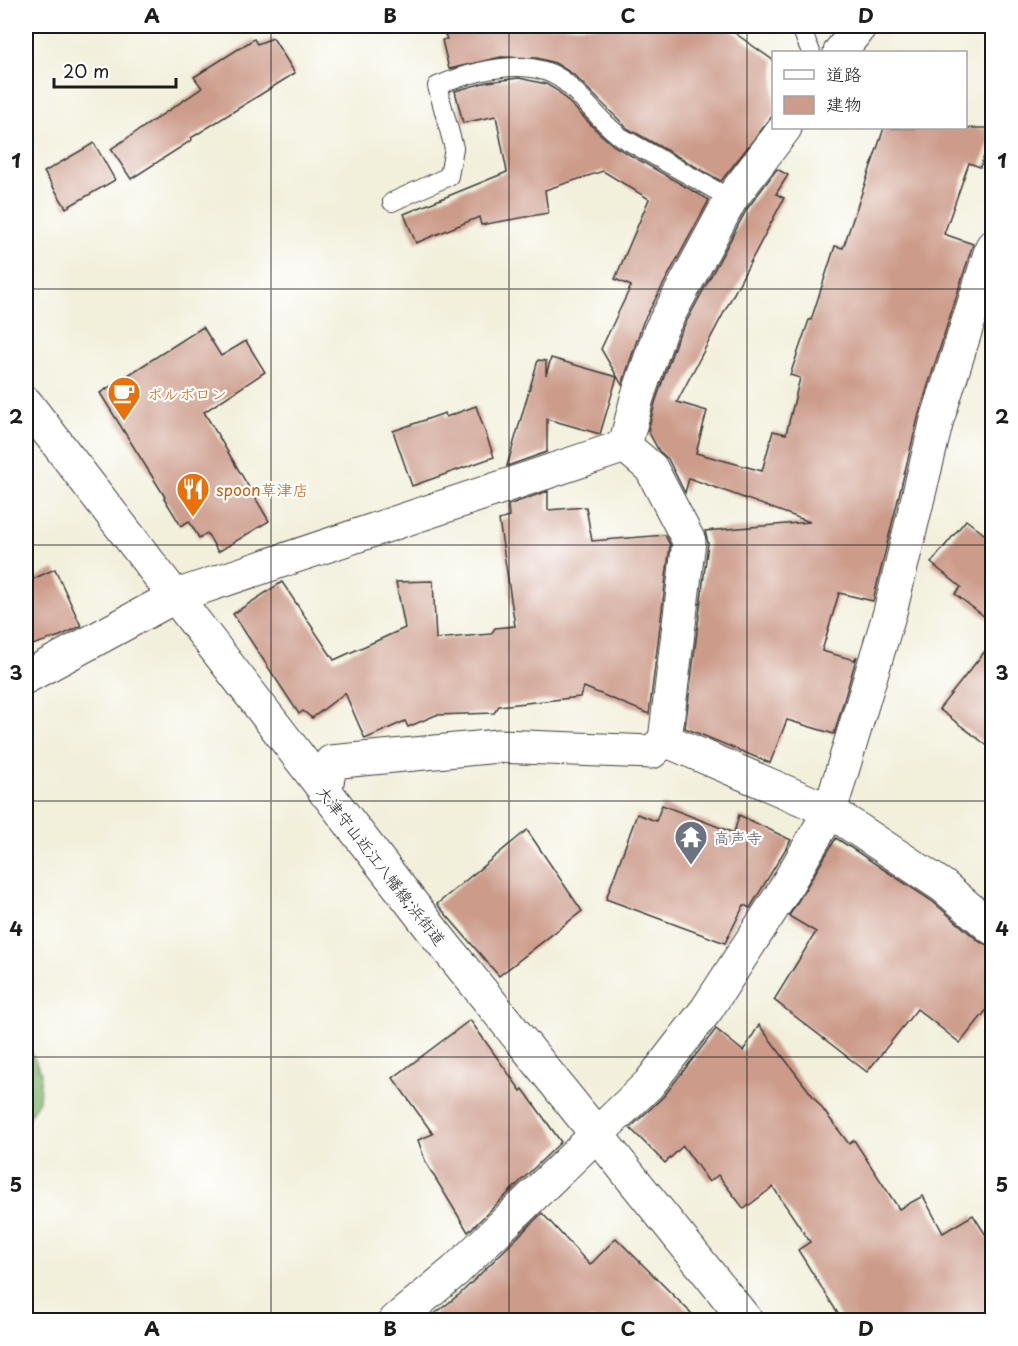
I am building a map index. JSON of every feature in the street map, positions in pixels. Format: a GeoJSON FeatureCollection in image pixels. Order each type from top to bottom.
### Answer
{"type":"FeatureCollection","features":[{"type":"Feature","properties":{"kind":"street"},"geometry":{"type":"LineString","coordinates":[[841,51],[860,26]]}},
{"type":"Feature","properties":{"kind":"street"},"geometry":{"type":"LineString","coordinates":[[625,446],[637,398],[660,331],[731,199],[784,129]]}},
{"type":"Feature","properties":{"kind":"street"},"geometry":{"type":"LineString","coordinates":[[396,1320],[455,1271],[649,1084],[707,1009],[782,895],[830,811],[890,612],[937,420],[993,247]]}},
{"type":"Feature","properties":{"kind":"street","name":"大津守山近江八幡線;浜街道"},"geometry":{"type":"LineString","coordinates":[[26,403],[437,936],[746,1320]]}},
{"type":"Feature","properties":{"kind":"street"},"geometry":{"type":"LineString","coordinates":[[26,677],[176,596],[625,446]]}},
{"type":"Feature","properties":{"kind":"street"},"geometry":{"type":"LineString","coordinates":[[325,792],[331,762],[498,746],[652,752],[665,740],[689,541],[651,468],[625,446]]}},
{"type":"Feature","properties":{"kind":"street"},"geometry":{"type":"LineString","coordinates":[[665,740],[830,811],[943,886],[993,928]]}},
{"type":"Feature","properties":{"kind":"lane"},"geometry":{"type":"LineString","coordinates":[[800,26],[811,51]]}},
{"type":"Feature","properties":{"kind":"lane"},"geometry":{"type":"LineString","coordinates":[[392,201],[449,176],[454,148],[437,86],[467,74],[527,66],[547,71],[565,82],[621,137],[731,199]]}},
{"type":"Feature","properties":{"kind":"green space"},"geometry":{"type":"Polygon","coordinates":[[[26,1041],[41,1073],[39,1101],[26,1121],[26,1041]]]}},
{"type":"Feature","properties":{"kind":"building"},"geometry":{"type":"Polygon","coordinates":[[[441,26],[725,26],[772,60],[772,117],[721,181],[627,128],[573,74],[555,63],[537,58],[501,57],[449,69],[442,40],[447,39],[441,26]]]}},
{"type":"Feature","properties":{"kind":"building"},"geometry":{"type":"Polygon","coordinates":[[[273,38],[295,73],[191,138],[192,140],[131,179],[111,149],[202,88],[194,77],[254,39],[257,44],[273,38]]]}},
{"type":"Feature","properties":{"kind":"building"},"geometry":{"type":"Polygon","coordinates":[[[519,78],[546,84],[558,91],[614,146],[709,200],[643,322],[622,385],[601,349],[631,286],[615,279],[649,199],[603,171],[545,190],[548,213],[481,225],[479,217],[416,243],[404,214],[507,172],[496,116],[463,123],[455,91],[487,82],[519,78]]]}},
{"type":"Feature","properties":{"kind":"building"},"geometry":{"type":"Polygon","coordinates":[[[993,128],[980,167],[969,163],[944,234],[973,244],[919,414],[873,601],[839,593],[822,651],[854,660],[857,656],[834,734],[787,720],[770,763],[685,728],[708,543],[705,531],[810,522],[689,478],[685,493],[668,459],[659,451],[648,431],[677,339],[747,209],[777,169],[788,175],[776,194],[784,198],[677,402],[707,411],[696,453],[762,471],[773,431],[786,434],[800,378],[790,375],[835,246],[843,248],[884,129],[993,128]]]}},
{"type":"Feature","properties":{"kind":"building"},"geometry":{"type":"Polygon","coordinates":[[[94,143],[115,180],[66,208],[44,172],[94,143]]]}},
{"type":"Feature","properties":{"kind":"building"},"geometry":{"type":"Polygon","coordinates":[[[203,327],[221,356],[246,341],[265,372],[204,412],[269,521],[218,552],[207,533],[199,538],[189,521],[181,526],[100,393],[203,327]]]}},
{"type":"Feature","properties":{"kind":"building"},"geometry":{"type":"Polygon","coordinates":[[[551,358],[617,377],[600,434],[547,419],[547,452],[507,466],[538,360],[546,361],[546,375],[551,358]]]}},
{"type":"Feature","properties":{"kind":"building"},"geometry":{"type":"Polygon","coordinates":[[[476,406],[494,457],[412,486],[393,431],[445,413],[446,417],[476,406]]]}},
{"type":"Feature","properties":{"kind":"building"},"geometry":{"type":"Polygon","coordinates":[[[548,491],[548,510],[586,507],[592,541],[665,535],[670,545],[649,714],[584,687],[580,697],[499,706],[494,713],[436,715],[408,727],[405,721],[365,739],[345,693],[312,718],[303,711],[299,714],[233,614],[282,582],[334,660],[405,628],[396,582],[433,581],[436,639],[491,634],[495,628],[515,626],[499,520],[509,517],[508,505],[548,491]]]}},
{"type":"Feature","properties":{"kind":"building"},"geometry":{"type":"Polygon","coordinates":[[[966,520],[993,541],[993,623],[955,594],[961,587],[931,563],[966,520]]]}},
{"type":"Feature","properties":{"kind":"building"},"geometry":{"type":"Polygon","coordinates":[[[55,569],[81,626],[60,636],[26,647],[26,582],[55,569]]]}},
{"type":"Feature","properties":{"kind":"building"},"geometry":{"type":"Polygon","coordinates":[[[993,641],[993,750],[939,709],[993,641]]]}},
{"type":"Feature","properties":{"kind":"building"},"geometry":{"type":"Polygon","coordinates":[[[662,805],[734,833],[739,815],[791,840],[750,908],[744,905],[725,943],[606,899],[637,814],[656,821],[662,805]]]}},
{"type":"Feature","properties":{"kind":"building"},"geometry":{"type":"Polygon","coordinates":[[[527,830],[582,911],[499,976],[437,904],[527,830]]]}},
{"type":"Feature","properties":{"kind":"building"},"geometry":{"type":"Polygon","coordinates":[[[836,838],[932,901],[980,942],[993,946],[993,1002],[960,1043],[917,1009],[867,1072],[774,1000],[816,932],[789,916],[836,838]]]}},
{"type":"Feature","properties":{"kind":"building"},"geometry":{"type":"Polygon","coordinates":[[[470,1020],[561,1142],[468,1232],[426,1163],[418,1140],[433,1134],[393,1078],[470,1020]]]}},
{"type":"Feature","properties":{"kind":"building"},"geometry":{"type":"Polygon","coordinates":[[[759,1025],[849,1144],[854,1140],[899,1209],[923,1196],[943,1233],[973,1215],[993,1246],[993,1320],[842,1320],[798,1250],[810,1242],[773,1187],[744,1209],[718,1175],[709,1182],[683,1146],[665,1163],[630,1128],[664,1096],[716,1029],[743,1051],[759,1025]]]}},
{"type":"Feature","properties":{"kind":"building"},"geometry":{"type":"Polygon","coordinates":[[[542,1213],[590,1265],[616,1238],[698,1320],[427,1320],[461,1293],[542,1213]]]}},
{"type":"Feature","properties":{"kind":"place","name":"ポルボロン"},"geometry":{"type":"Point","coordinates":[124,422]}},
{"type":"Feature","properties":{"kind":"place","name":"spoon草津店"},"geometry":{"type":"Point","coordinates":[193,518]}},
{"type":"Feature","properties":{"kind":"place","name":"高声寺"},"geometry":{"type":"Point","coordinates":[691,866]}}]}
